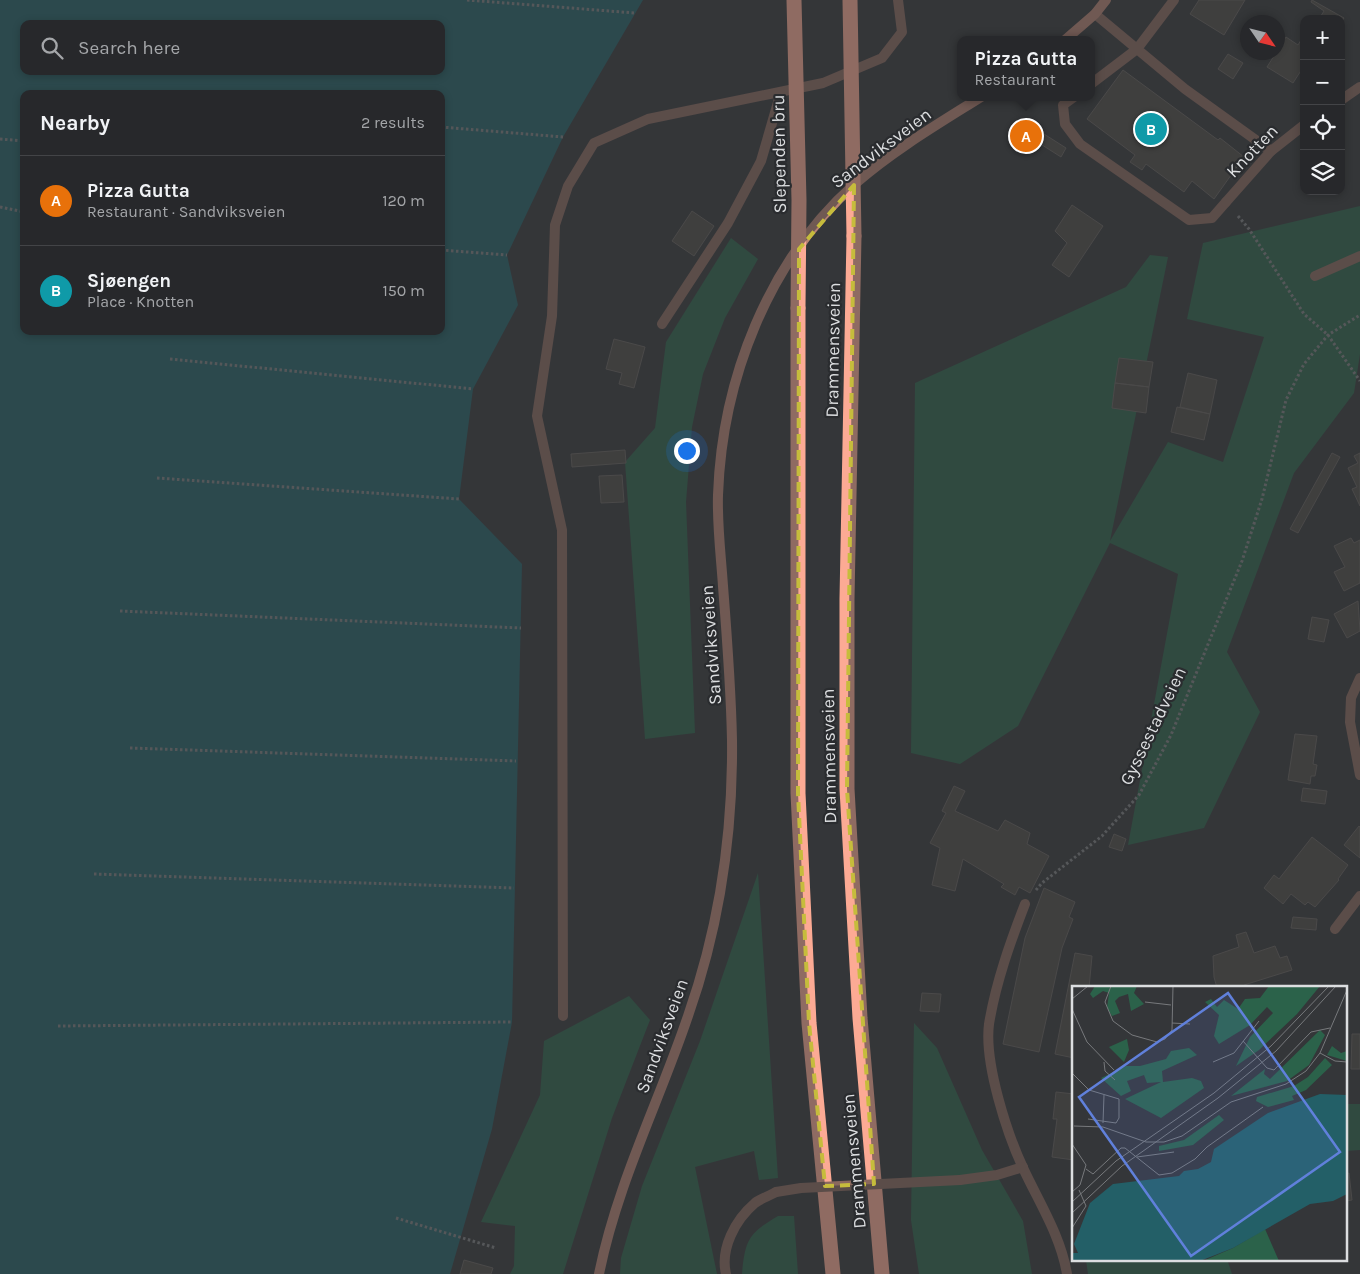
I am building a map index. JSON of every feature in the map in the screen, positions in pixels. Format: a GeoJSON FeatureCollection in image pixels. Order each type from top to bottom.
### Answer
{"type":"FeatureCollection","features":[{"type":"Feature","properties":{"kind":"highway","name":"Slependen bru"},"geometry":{"type":"LineString","coordinates":[[794,0],[799,200],[798,308]]}},
{"type":"Feature","properties":{"kind":"highway","name":"Drammensveien"},"geometry":{"type":"LineString","coordinates":[[850,0],[854,236],[847,599],[847,789],[860,1018],[882,1274]]}},
{"type":"Feature","properties":{"kind":"highway","name":"Drammensveien"},"geometry":{"type":"LineString","coordinates":[[798,308],[798,793],[809,1023],[833,1274]]}},
{"type":"Feature","properties":{"kind":"main road"},"geometry":{"type":"LineString","coordinates":[[1070,36],[1095,14],[1106,0]]}},
{"type":"Feature","properties":{"kind":"main road","name":"Sandviksveien"},"geometry":{"type":"LineString","coordinates":[[599,1274],[606,1240],[619,1195],[688,1018],[703,973],[726,852],[733,770],[718,494],[723,435],[734,382],[750,338],[778,280],[806,238],[837,201],[857,182],[910,143],[975,101]]}},
{"type":"Feature","properties":{"kind":"street"},"geometry":{"type":"LineString","coordinates":[[563,1016],[562,530],[537,416],[552,316],[555,225],[568,186],[594,143],[648,119],[823,83],[882,58],[902,32],[898,0]]}},
{"type":"Feature","properties":{"kind":"street"},"geometry":{"type":"LineString","coordinates":[[1095,81],[1137,49],[1174,0]]}},
{"type":"Feature","properties":{"kind":"street"},"geometry":{"type":"LineString","coordinates":[[1095,14],[1185,89],[1271,151]]}},
{"type":"Feature","properties":{"kind":"street"},"geometry":{"type":"LineString","coordinates":[[1345,97],[1360,87]]}},
{"type":"Feature","properties":{"kind":"street"},"geometry":{"type":"LineString","coordinates":[[662,324],[728,223],[761,161],[781,92]]}},
{"type":"Feature","properties":{"kind":"street","name":"Knotten"},"geometry":{"type":"LineString","coordinates":[[1069,101],[1064,105],[1065,124],[1080,144],[1188,220],[1212,218],[1271,151],[1300,128]]}},
{"type":"Feature","properties":{"kind":"street"},"geometry":{"type":"LineString","coordinates":[[1315,276],[1360,256]]}},
{"type":"Feature","properties":{"kind":"street"},"geometry":{"type":"LineString","coordinates":[[1360,678],[1352,698],[1350,722],[1360,775]]}},
{"type":"Feature","properties":{"kind":"street"},"geometry":{"type":"LineString","coordinates":[[1336,929],[1360,896]]}},
{"type":"Feature","properties":{"kind":"street"},"geometry":{"type":"LineString","coordinates":[[1025,904],[1003,962],[989,1025],[990,1062],[1008,1131],[1023,1167],[1064,1252],[1067,1274]]}},
{"type":"Feature","properties":{"kind":"street"},"geometry":{"type":"LineString","coordinates":[[726,1274],[723,1261],[734,1227],[755,1203],[776,1192],[801,1188],[960,1180],[997,1175],[1023,1167]]}},
{"type":"Feature","properties":{"kind":"path"},"geometry":{"type":"LineString","coordinates":[[466,0],[635,13]]}},
{"type":"Feature","properties":{"kind":"path"},"geometry":{"type":"LineString","coordinates":[[445,126],[563,137]]}},
{"type":"Feature","properties":{"kind":"path"},"geometry":{"type":"LineString","coordinates":[[0,139],[20,141]]}},
{"type":"Feature","properties":{"kind":"path"},"geometry":{"type":"LineString","coordinates":[[1226,202],[1249,229],[1304,314],[1328,335],[1360,381]]}},
{"type":"Feature","properties":{"kind":"path"},"geometry":{"type":"LineString","coordinates":[[0,207],[20,211]]}},
{"type":"Feature","properties":{"kind":"path"},"geometry":{"type":"LineString","coordinates":[[445,250],[507,255]]}},
{"type":"Feature","properties":{"kind":"path","name":"Gyssestadveien"},"geometry":{"type":"LineString","coordinates":[[1025,904],[1042,883],[1102,836],[1139,795],[1170,735],[1242,561],[1262,499],[1286,400],[1304,364],[1328,335],[1360,315]]}},
{"type":"Feature","properties":{"kind":"path"},"geometry":{"type":"LineString","coordinates":[[170,359],[473,389]]}},
{"type":"Feature","properties":{"kind":"path"},"geometry":{"type":"LineString","coordinates":[[157,478],[459,499]]}},
{"type":"Feature","properties":{"kind":"path"},"geometry":{"type":"LineString","coordinates":[[120,611],[520,628]]}},
{"type":"Feature","properties":{"kind":"path"},"geometry":{"type":"LineString","coordinates":[[130,748],[516,761]]}},
{"type":"Feature","properties":{"kind":"path"},"geometry":{"type":"LineString","coordinates":[[94,874],[514,888]]}},
{"type":"Feature","properties":{"kind":"path"},"geometry":{"type":"LineString","coordinates":[[58,1026],[512,1022]]}},
{"type":"Feature","properties":{"kind":"path"},"geometry":{"type":"LineString","coordinates":[[396,1218],[496,1248]]}},
{"type":"Feature","properties":{"kind":"highlighted area"},"geometry":{"type":"Polygon","coordinates":[[[854,185],[847,789],[874,1184],[825,1186],[809,1023],[798,793],[799,249],[854,185]]]}},
{"type":"Feature","properties":{"kind":"green space"},"geometry":{"type":"Polygon","coordinates":[[[1360,206],[1360,354],[1354,393],[1294,473],[1227,652],[1260,712],[1204,828],[1128,845],[1178,574],[1110,543],[1018,726],[960,764],[911,753],[915,383],[1126,287],[1150,255],[1168,257],[1110,541],[1168,442],[1223,462],[1264,337],[1187,319],[1203,243],[1360,206]]]}},
{"type":"Feature","properties":{"kind":"green space"},"geometry":{"type":"Polygon","coordinates":[[[731,238],[758,259],[725,318],[703,374],[692,427],[686,502],[695,733],[645,739],[625,462],[655,428],[666,342],[731,238]]]}},
{"type":"Feature","properties":{"kind":"green space"},"geometry":{"type":"Polygon","coordinates":[[[758,873],[778,1178],[759,1180],[754,1151],[695,1167],[717,1274],[620,1274],[621,1258],[642,1186],[700,1041],[758,873]]]}},
{"type":"Feature","properties":{"kind":"green space"},"geometry":{"type":"Polygon","coordinates":[[[629,996],[650,1020],[612,1118],[563,1274],[510,1274],[514,1266],[515,1226],[481,1222],[540,1095],[544,1041],[629,996]]]}},
{"type":"Feature","properties":{"kind":"green space"},"geometry":{"type":"Polygon","coordinates":[[[914,1023],[937,1048],[982,1150],[1023,1221],[1032,1274],[919,1274],[911,1220],[914,1023]]]}},
{"type":"Feature","properties":{"kind":"green space"},"geometry":{"type":"Polygon","coordinates":[[[1348,1104],[1360,1104],[1360,1150],[1348,1151],[1348,1104]]]}},
{"type":"Feature","properties":{"kind":"green space"},"geometry":{"type":"Polygon","coordinates":[[[778,1216],[794,1216],[798,1274],[742,1274],[745,1253],[750,1239],[761,1227],[778,1216]]]}},
{"type":"Feature","properties":{"kind":"green space"},"geometry":{"type":"Polygon","coordinates":[[[1086,1262],[1228,1262],[1232,1274],[1088,1274],[1086,1262]]]}},
{"type":"Feature","properties":{"kind":"water"},"geometry":{"type":"Polygon","coordinates":[[[0,0],[643,0],[563,137],[507,255],[518,305],[473,389],[459,499],[522,564],[512,1022],[492,1129],[450,1274],[0,1274],[0,0]]]}},
{"type":"Feature","properties":{"kind":"building"},"geometry":{"type":"Polygon","coordinates":[[[1199,0],[1245,0],[1224,35],[1190,14],[1199,0]]]}},
{"type":"Feature","properties":{"kind":"building"},"geometry":{"type":"Polygon","coordinates":[[[1312,0],[1339,15],[1322,15],[1324,11],[1311,2],[1312,0]]]}},
{"type":"Feature","properties":{"kind":"building"},"geometry":{"type":"Polygon","coordinates":[[[1286,37],[1298,45],[1300,42],[1300,72],[1293,83],[1267,67],[1271,60],[1285,60],[1286,37]]]}},
{"type":"Feature","properties":{"kind":"building"},"geometry":{"type":"Polygon","coordinates":[[[1228,54],[1243,63],[1233,79],[1218,69],[1228,54]]]}},
{"type":"Feature","properties":{"kind":"building"},"geometry":{"type":"Polygon","coordinates":[[[1123,70],[1244,157],[1214,199],[1192,181],[1184,192],[1146,164],[1142,170],[1130,162],[1135,155],[1087,119],[1123,70]]]}},
{"type":"Feature","properties":{"kind":"building"},"geometry":{"type":"Polygon","coordinates":[[[1022,120],[1066,148],[1061,157],[1017,129],[1022,120]]]}},
{"type":"Feature","properties":{"kind":"building"},"geometry":{"type":"Polygon","coordinates":[[[1072,205],[1103,226],[1069,277],[1052,265],[1067,243],[1055,231],[1072,205]]]}},
{"type":"Feature","properties":{"kind":"building"},"geometry":{"type":"Polygon","coordinates":[[[692,211],[714,226],[694,256],[672,241],[692,211]]]}},
{"type":"Feature","properties":{"kind":"building"},"geometry":{"type":"Polygon","coordinates":[[[614,339],[645,347],[634,388],[619,384],[622,373],[606,369],[614,339]]]}},
{"type":"Feature","properties":{"kind":"building"},"geometry":{"type":"Polygon","coordinates":[[[1119,358],[1153,362],[1149,387],[1115,383],[1119,358]]]}},
{"type":"Feature","properties":{"kind":"building"},"geometry":{"type":"Polygon","coordinates":[[[1188,373],[1217,380],[1210,414],[1180,407],[1188,373]]]}},
{"type":"Feature","properties":{"kind":"building"},"geometry":{"type":"Polygon","coordinates":[[[1115,383],[1149,387],[1146,413],[1112,408],[1115,383]]]}},
{"type":"Feature","properties":{"kind":"building"},"geometry":{"type":"Polygon","coordinates":[[[1177,407],[1210,414],[1204,440],[1171,432],[1177,407]]]}},
{"type":"Feature","properties":{"kind":"building"},"geometry":{"type":"Polygon","coordinates":[[[625,450],[626,463],[572,467],[571,454],[625,450]]]}},
{"type":"Feature","properties":{"kind":"building"},"geometry":{"type":"Polygon","coordinates":[[[1332,453],[1340,457],[1298,533],[1290,529],[1332,453]]]}},
{"type":"Feature","properties":{"kind":"building"},"geometry":{"type":"Polygon","coordinates":[[[1360,453],[1360,506],[1352,489],[1357,487],[1348,468],[1358,463],[1354,456],[1360,453]]]}},
{"type":"Feature","properties":{"kind":"building"},"geometry":{"type":"Polygon","coordinates":[[[622,475],[624,502],[601,503],[599,476],[622,475]]]}},
{"type":"Feature","properties":{"kind":"building"},"geometry":{"type":"Polygon","coordinates":[[[1351,538],[1354,543],[1360,540],[1360,583],[1344,591],[1334,572],[1345,567],[1334,546],[1351,538]]]}},
{"type":"Feature","properties":{"kind":"building"},"geometry":{"type":"Polygon","coordinates":[[[1358,601],[1360,631],[1347,638],[1334,614],[1358,601]]]}},
{"type":"Feature","properties":{"kind":"building"},"geometry":{"type":"Polygon","coordinates":[[[1312,617],[1329,620],[1324,642],[1308,639],[1312,617]]]}},
{"type":"Feature","properties":{"kind":"building"},"geometry":{"type":"Polygon","coordinates":[[[1295,734],[1317,736],[1313,764],[1317,765],[1315,776],[1311,776],[1310,784],[1288,780],[1295,734]]]}},
{"type":"Feature","properties":{"kind":"building"},"geometry":{"type":"Polygon","coordinates":[[[954,786],[965,791],[955,811],[998,831],[1005,820],[1030,833],[1027,844],[1049,856],[1030,893],[1019,887],[1015,895],[1001,887],[1004,884],[963,859],[955,891],[932,885],[940,848],[930,843],[946,813],[942,811],[954,786]]]}},
{"type":"Feature","properties":{"kind":"building"},"geometry":{"type":"Polygon","coordinates":[[[1303,788],[1327,791],[1325,804],[1301,801],[1303,788]]]}},
{"type":"Feature","properties":{"kind":"building"},"geometry":{"type":"Polygon","coordinates":[[[1360,827],[1360,858],[1344,845],[1360,827]]]}},
{"type":"Feature","properties":{"kind":"building"},"geometry":{"type":"Polygon","coordinates":[[[1114,834],[1126,839],[1122,851],[1109,847],[1114,834]]]}},
{"type":"Feature","properties":{"kind":"building"},"geometry":{"type":"Polygon","coordinates":[[[1312,837],[1348,865],[1339,880],[1315,907],[1308,902],[1305,905],[1291,894],[1283,904],[1264,888],[1274,875],[1279,879],[1312,837]]]}},
{"type":"Feature","properties":{"kind":"building"},"geometry":{"type":"Polygon","coordinates":[[[1044,888],[1075,902],[1069,917],[1073,919],[1062,948],[1039,1052],[1003,1044],[1025,938],[1044,888]]]}},
{"type":"Feature","properties":{"kind":"building"},"geometry":{"type":"Polygon","coordinates":[[[1293,917],[1317,919],[1316,930],[1291,928],[1293,917]]]}},
{"type":"Feature","properties":{"kind":"building"},"geometry":{"type":"Polygon","coordinates":[[[1246,932],[1254,953],[1275,946],[1280,958],[1287,956],[1292,970],[1244,986],[1216,986],[1213,956],[1239,947],[1236,935],[1246,932]]]}},
{"type":"Feature","properties":{"kind":"building"},"geometry":{"type":"Polygon","coordinates":[[[1075,953],[1092,956],[1089,986],[1072,986],[1072,1058],[1055,1054],[1075,953]]]}},
{"type":"Feature","properties":{"kind":"building"},"geometry":{"type":"Polygon","coordinates":[[[922,993],[941,994],[939,1012],[920,1011],[922,993]]]}},
{"type":"Feature","properties":{"kind":"building"},"geometry":{"type":"Polygon","coordinates":[[[1352,1034],[1360,1034],[1360,1069],[1351,1069],[1352,1034]]]}},
{"type":"Feature","properties":{"kind":"building"},"geometry":{"type":"Polygon","coordinates":[[[1056,1092],[1072,1094],[1072,1160],[1052,1157],[1057,1119],[1053,1119],[1056,1092]]]}},
{"type":"Feature","properties":{"kind":"building"},"geometry":{"type":"Polygon","coordinates":[[[1348,1173],[1352,1200],[1348,1201],[1348,1173]]]}},
{"type":"Feature","properties":{"kind":"building"},"geometry":{"type":"Polygon","coordinates":[[[464,1260],[493,1268],[491,1274],[460,1274],[464,1260]]]}},
{"type":"Feature","properties":{"kind":"place","name":"Sjøengen"},"geometry":{"type":"Point","coordinates":[1151,129]}},
{"type":"Feature","properties":{"kind":"place","name":"Pizza Gutta"},"geometry":{"type":"Point","coordinates":[1026,136]}}]}
